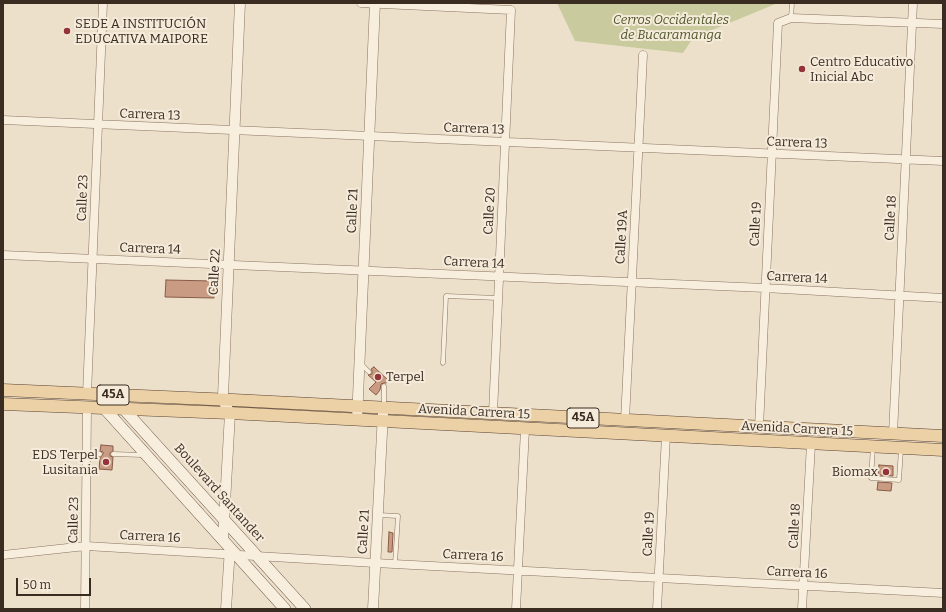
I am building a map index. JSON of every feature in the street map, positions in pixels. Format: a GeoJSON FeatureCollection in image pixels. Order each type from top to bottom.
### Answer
{"type":"FeatureCollection","features":[{"type":"Feature","properties":{"kind":"main road","name":"Avenida Carrera 15"},"geometry":{"type":"LineString","coordinates":[[3,390],[222,399],[943,436]]}},
{"type":"Feature","properties":{"kind":"main road","name":"Boulevard Santander"},"geometry":{"type":"LineString","coordinates":[[111,395],[305,609]]}},
{"type":"Feature","properties":{"kind":"main road","name":"Avenida Carrera 15"},"geometry":{"type":"LineString","coordinates":[[3,404],[230,413],[943,450]]}},
{"type":"Feature","properties":{"kind":"main road"},"geometry":{"type":"LineString","coordinates":[[104,408],[229,549],[285,609]]}},
{"type":"Feature","properties":{"kind":"street","name":"Calle 23"},"geometry":{"type":"LineString","coordinates":[[87,394],[103,3]]}},
{"type":"Feature","properties":{"kind":"street","name":"Calle 22"},"geometry":{"type":"LineString","coordinates":[[222,399],[240,3]]}},
{"type":"Feature","properties":{"kind":"street"},"geometry":{"type":"LineString","coordinates":[[360,3],[375,3]]}},
{"type":"Feature","properties":{"kind":"street","name":"Calle 20"},"geometry":{"type":"LineString","coordinates":[[375,3],[511,10],[493,413]]}},
{"type":"Feature","properties":{"kind":"street","name":"Calle 21"},"geometry":{"type":"LineString","coordinates":[[357,420],[375,3]]}},
{"type":"Feature","properties":{"kind":"street","name":"Calle 18"},"geometry":{"type":"LineString","coordinates":[[892,434],[913,3]]}},
{"type":"Feature","properties":{"kind":"street"},"geometry":{"type":"LineString","coordinates":[[791,18],[943,24]]}},
{"type":"Feature","properties":{"kind":"street","name":"Calle 19"},"geometry":{"type":"LineString","coordinates":[[759,427],[778,22],[791,18]]}},
{"type":"Feature","properties":{"kind":"street","name":"Calle 19A"},"geometry":{"type":"LineString","coordinates":[[625,420],[643,55]]}},
{"type":"Feature","properties":{"kind":"street","name":"Carrera 13"},"geometry":{"type":"LineString","coordinates":[[3,120],[943,161]]}},
{"type":"Feature","properties":{"kind":"street","name":"Carrera 14"},"geometry":{"type":"LineString","coordinates":[[3,255],[765,288],[943,298]]}},
{"type":"Feature","properties":{"kind":"street"},"geometry":{"type":"LineString","coordinates":[[222,399],[230,413],[224,519],[229,549],[226,609]]}},
{"type":"Feature","properties":{"kind":"street","name":"Calle 23"},"geometry":{"type":"LineString","coordinates":[[85,609],[87,408]]}},
{"type":"Feature","properties":{"kind":"street","name":"Calle 21"},"geometry":{"type":"LineString","coordinates":[[373,609],[383,408]]}},
{"type":"Feature","properties":{"kind":"street"},"geometry":{"type":"LineString","coordinates":[[516,609],[525,429]]}},
{"type":"Feature","properties":{"kind":"street","name":"Calle 19"},"geometry":{"type":"LineString","coordinates":[[657,609],[666,436]]}},
{"type":"Feature","properties":{"kind":"street","name":"Calle 18"},"geometry":{"type":"LineString","coordinates":[[802,609],[811,444]]}},
{"type":"Feature","properties":{"kind":"street","name":"Carrera 16"},"geometry":{"type":"LineString","coordinates":[[3,555],[86,546],[229,549],[257,556],[943,592]]}},
{"type":"Feature","properties":{"kind":"lane"},"geometry":{"type":"LineString","coordinates":[[791,18],[792,3]]}},
{"type":"Feature","properties":{"kind":"lane"},"geometry":{"type":"LineString","coordinates":[[443,363],[446,296],[498,298]]}},
{"type":"Feature","properties":{"kind":"lane"},"geometry":{"type":"LineString","coordinates":[[360,363],[369,372]]}},
{"type":"Feature","properties":{"kind":"lane"},"geometry":{"type":"LineString","coordinates":[[383,408],[384,386]]}},
{"type":"Feature","properties":{"kind":"lane"},"geometry":{"type":"LineString","coordinates":[[873,447],[871,478],[899,480],[901,448]]}},
{"type":"Feature","properties":{"kind":"lane"},"geometry":{"type":"LineString","coordinates":[[87,454],[100,454]]}},
{"type":"Feature","properties":{"kind":"lane"},"geometry":{"type":"LineString","coordinates":[[113,454],[146,455]]}},
{"type":"Feature","properties":{"kind":"lane"},"geometry":{"type":"LineString","coordinates":[[378,515],[398,516],[395,564]]}},
{"type":"Feature","properties":{"kind":"green space","name":"Cerros Occidentales de Bucaramanga"},"geometry":{"type":"Polygon","coordinates":[[[557,3],[778,3],[693,38],[683,53],[575,41],[557,3]]]}},
{"type":"Feature","properties":{"kind":"building"},"geometry":{"type":"Polygon","coordinates":[[[166,280],[214,281],[214,298],[165,297],[166,280]]]}},
{"type":"Feature","properties":{"kind":"building","name":"Terpel"},"geometry":{"type":"Polygon","coordinates":[[[374,367],[389,381],[381,384],[380,390],[376,395],[369,389],[376,382],[368,375],[372,374],[371,369],[374,367]]]}},
{"type":"Feature","properties":{"kind":"building","name":"EDS Terpel Lusitania"},"geometry":{"type":"Polygon","coordinates":[[[101,445],[113,446],[113,451],[110,453],[110,456],[113,457],[112,470],[99,469],[100,458],[103,454],[103,452],[100,451],[101,445]]]}},
{"type":"Feature","properties":{"kind":"building"},"geometry":{"type":"Polygon","coordinates":[[[879,465],[893,466],[893,476],[878,475],[879,465]]]}},
{"type":"Feature","properties":{"kind":"building"},"geometry":{"type":"Polygon","coordinates":[[[878,482],[892,483],[891,491],[877,490],[878,482]]]}},
{"type":"Feature","properties":{"kind":"building"},"geometry":{"type":"Polygon","coordinates":[[[389,532],[393,533],[392,552],[388,552],[389,532]]]}},
{"type":"Feature","properties":{"kind":"place","name":"SEDE A INSTITUCIÓN EDUCATIVA MAIPORE"},"geometry":{"type":"Point","coordinates":[67,31]}},
{"type":"Feature","properties":{"kind":"place","name":"Centro Educativo Inicial Abc"},"geometry":{"type":"Point","coordinates":[802,69]}},
{"type":"Feature","properties":{"kind":"place","name":"Terpel"},"geometry":{"type":"Point","coordinates":[378,377]}},
{"type":"Feature","properties":{"kind":"place","name":"EDS Terpel Lusitania"},"geometry":{"type":"Point","coordinates":[106,462]}},
{"type":"Feature","properties":{"kind":"place","name":"Biomax"},"geometry":{"type":"Point","coordinates":[886,472]}}]}
